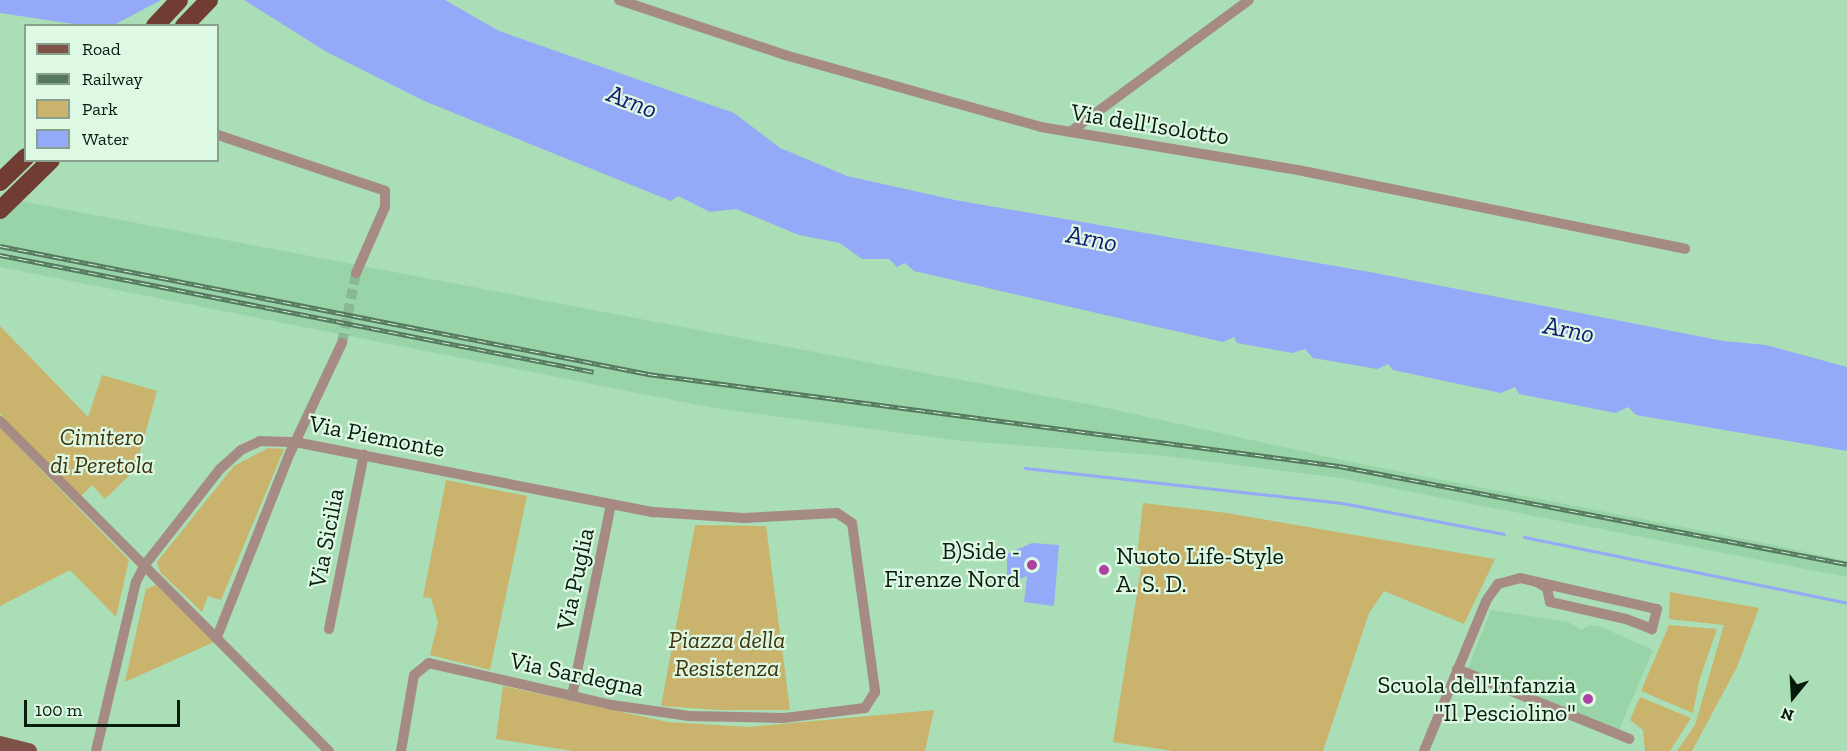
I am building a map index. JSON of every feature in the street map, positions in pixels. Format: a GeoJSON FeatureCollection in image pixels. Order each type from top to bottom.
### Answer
{"type":"FeatureCollection","features":[{"type":"Feature","properties":{"kind":"highway"},"geometry":{"type":"LineString","coordinates":[[157,24],[178,0]]}},
{"type":"Feature","properties":{"kind":"highway"},"geometry":{"type":"LineString","coordinates":[[186,24],[209,0]]}},
{"type":"Feature","properties":{"kind":"highway"},"geometry":{"type":"LineString","coordinates":[[0,182],[24,159]]}},
{"type":"Feature","properties":{"kind":"highway"},"geometry":{"type":"LineString","coordinates":[[0,210],[49,162]]}},
{"type":"Feature","properties":{"kind":"main road"},"geometry":{"type":"LineString","coordinates":[[0,744],[21,751]]}},
{"type":"Feature","properties":{"kind":"street","name":"Via dell'Isolotto"},"geometry":{"type":"LineString","coordinates":[[619,0],[795,58],[1068,131],[1298,170],[1685,249]]}},
{"type":"Feature","properties":{"kind":"street"},"geometry":{"type":"LineString","coordinates":[[1068,131],[1249,0]]}},
{"type":"Feature","properties":{"kind":"street"},"geometry":{"type":"LineString","coordinates":[[219,135],[385,191],[385,207],[356,273]]}},
{"type":"Feature","properties":{"kind":"street"},"geometry":{"type":"LineString","coordinates":[[217,638],[295,442],[342,343]]}},
{"type":"Feature","properties":{"kind":"street"},"geometry":{"type":"LineString","coordinates":[[0,421],[329,751]]}},
{"type":"Feature","properties":{"kind":"street","name":"Via Piemonte"},"geometry":{"type":"LineString","coordinates":[[96,751],[136,582],[144,566],[233,456],[267,440],[295,442],[364,454],[611,505],[711,517],[846,516],[852,523],[875,692]]}},
{"type":"Feature","properties":{"kind":"street","name":"Via Sicilia"},"geometry":{"type":"LineString","coordinates":[[329,630],[364,454]]}},
{"type":"Feature","properties":{"kind":"street","name":"Via Puglia"},"geometry":{"type":"LineString","coordinates":[[572,696],[611,505]]}},
{"type":"Feature","properties":{"kind":"street"},"geometry":{"type":"LineString","coordinates":[[1424,751],[1493,588],[1513,578],[1537,582],[1657,609],[1652,629],[1550,602],[1547,588],[1537,582]]}},
{"type":"Feature","properties":{"kind":"street","name":"Via Sardegna"},"geometry":{"type":"LineString","coordinates":[[401,751],[414,675],[426,663],[660,713],[737,719],[854,711],[870,704],[875,692]]}},
{"type":"Feature","properties":{"kind":"street"},"geometry":{"type":"LineString","coordinates":[[1457,669],[1629,739]]}},
{"type":"Feature","properties":{"kind":"shaded area"},"geometry":{"type":"Polygon","coordinates":[[[0,197],[1098,406],[1342,460],[1774,545],[1847,561],[1847,577],[1340,478],[1166,456],[962,441],[714,408],[0,267],[0,197]]]}},
{"type":"Feature","properties":{"kind":"shaded area","name":"Scuola dell'Infanzia \"Il Pesciolino\""},"geometry":{"type":"Polygon","coordinates":[[[1491,610],[1568,622],[1581,630],[1589,625],[1601,627],[1653,650],[1619,730],[1468,668],[1491,610]]]}},
{"type":"Feature","properties":{"kind":"green space","name":"Cimitero di Peretola"},"geometry":{"type":"Polygon","coordinates":[[[0,326],[88,417],[102,375],[157,391],[135,470],[105,499],[92,485],[80,497],[0,414],[0,326]]]}},
{"type":"Feature","properties":{"kind":"green space"},"geometry":{"type":"Polygon","coordinates":[[[0,428],[129,560],[116,617],[70,570],[0,606],[0,428]]]}},
{"type":"Feature","properties":{"kind":"green space"},"geometry":{"type":"Polygon","coordinates":[[[268,448],[284,449],[221,600],[208,596],[202,612],[160,572],[157,562],[234,466],[268,448]]]}},
{"type":"Feature","properties":{"kind":"green space"},"geometry":{"type":"Polygon","coordinates":[[[446,480],[527,496],[490,670],[430,655],[438,622],[431,598],[423,597],[446,480]]]}},
{"type":"Feature","properties":{"kind":"green space"},"geometry":{"type":"Polygon","coordinates":[[[1143,503],[1227,513],[1495,559],[1464,624],[1384,591],[1369,613],[1323,751],[1173,751],[1113,742],[1141,568],[1136,566],[1143,503]]]}},
{"type":"Feature","properties":{"kind":"green space","name":"Piazza della Resistenza"},"geometry":{"type":"Polygon","coordinates":[[[695,525],[766,526],[790,710],[719,710],[661,706],[695,525]]]}},
{"type":"Feature","properties":{"kind":"green space"},"geometry":{"type":"Polygon","coordinates":[[[156,585],[214,642],[125,682],[146,589],[156,585]]]}},
{"type":"Feature","properties":{"kind":"green space"},"geometry":{"type":"Polygon","coordinates":[[[1670,592],[1759,608],[1737,667],[1692,751],[1677,751],[1695,725],[1724,625],[1669,619],[1670,592]]]}},
{"type":"Feature","properties":{"kind":"green space"},"geometry":{"type":"Polygon","coordinates":[[[1669,625],[1717,629],[1699,681],[1693,713],[1641,691],[1669,625]]]}},
{"type":"Feature","properties":{"kind":"green space"},"geometry":{"type":"Polygon","coordinates":[[[503,686],[668,722],[749,727],[934,710],[925,751],[573,751],[496,739],[503,686]]]}},
{"type":"Feature","properties":{"kind":"green space"},"geometry":{"type":"Polygon","coordinates":[[[1640,697],[1691,718],[1670,751],[1645,751],[1643,730],[1630,720],[1640,697]]]}},
{"type":"Feature","properties":{"kind":"water"},"geometry":{"type":"Polygon","coordinates":[[[0,0],[161,0],[116,24],[73,24],[0,13],[0,0]]]}},
{"type":"Feature","properties":{"kind":"water","name":"Arno"},"geometry":{"type":"Polygon","coordinates":[[[244,0],[445,0],[499,31],[734,113],[780,148],[847,176],[955,200],[1370,272],[1723,341],[1766,345],[1847,367],[1847,451],[1636,415],[1628,407],[1616,413],[1519,394],[1515,387],[1501,393],[1393,370],[1388,364],[1377,369],[1313,358],[1305,349],[1292,353],[1237,343],[1234,337],[1223,342],[914,271],[905,263],[897,267],[889,259],[862,259],[840,243],[799,235],[736,209],[710,212],[678,196],[671,201],[422,100],[325,51],[244,0]]]}},
{"type":"Feature","properties":{"kind":"water","name":"B)Side - Firenze Nord"},"geometry":{"type":"Polygon","coordinates":[[[1032,543],[1059,545],[1054,606],[1024,602],[1027,576],[1007,584],[1007,554],[1032,543]]]}},
{"type":"Feature","properties":{"kind":"waterway"},"geometry":{"type":"LineString","coordinates":[[1025,468],[1342,503],[1504,534]]}},
{"type":"Feature","properties":{"kind":"waterway"},"geometry":{"type":"LineString","coordinates":[[1524,537],[1847,603]]}},
{"type":"Feature","properties":{"kind":"tunnel"},"geometry":{"type":"LineString","coordinates":[[342,343],[356,273]]}},
{"type":"Feature","properties":{"kind":"railway"},"geometry":{"type":"LineString","coordinates":[[0,246],[648,374],[1339,466],[1847,564]]}},
{"type":"Feature","properties":{"kind":"railway"},"geometry":{"type":"LineString","coordinates":[[0,255],[594,372]]}},
{"type":"Feature","properties":{"kind":"place","name":"B)Side - Firenze Nord"},"geometry":{"type":"Point","coordinates":[1032,565]}},
{"type":"Feature","properties":{"kind":"place","name":"Nuoto Life-Style A. S. D."},"geometry":{"type":"Point","coordinates":[1104,570]}},
{"type":"Feature","properties":{"kind":"place","name":"Scuola dell'Infanzia \"Il Pesciolino\""},"geometry":{"type":"Point","coordinates":[1588,699]}}]}
